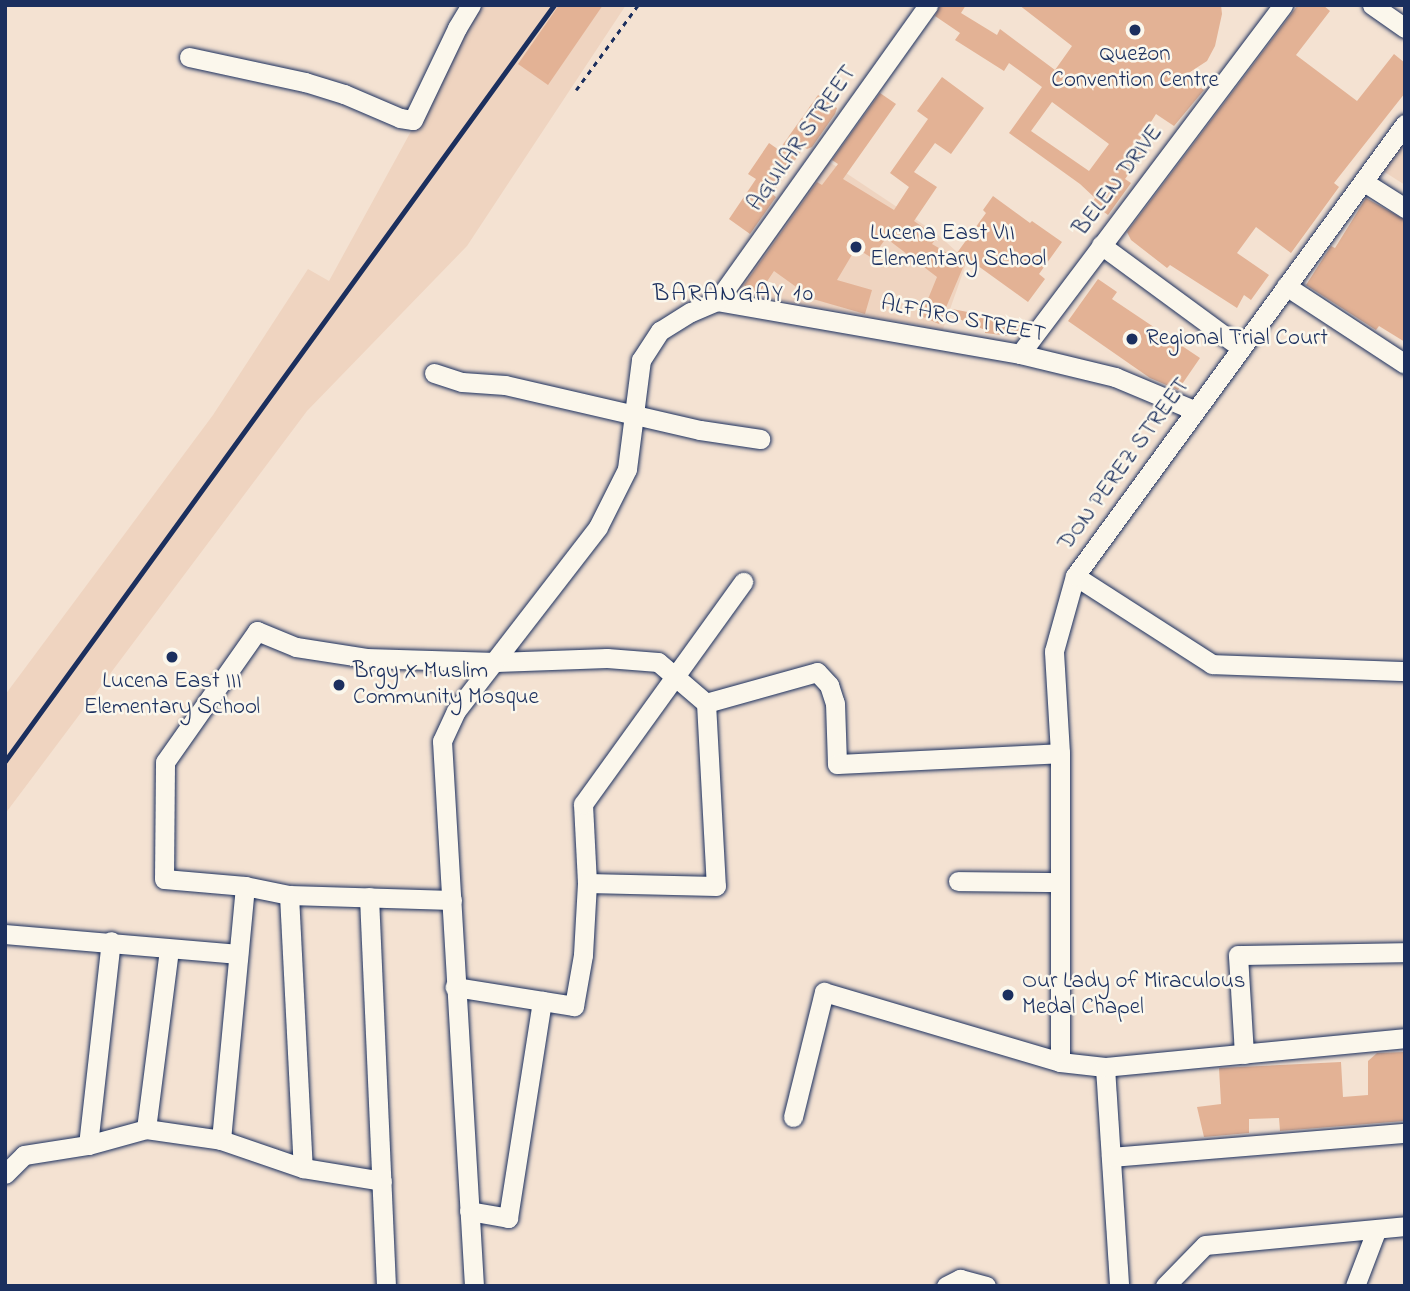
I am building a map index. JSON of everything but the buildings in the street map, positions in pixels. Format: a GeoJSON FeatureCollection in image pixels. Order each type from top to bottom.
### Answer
{"type":"FeatureCollection","features":[{"type":"Feature","properties":{"kind":"street"},"geometry":{"type":"LineString","coordinates":[[189,57],[344,93],[400,118],[413,120],[457,28],[471,5]]}},
{"type":"Feature","properties":{"kind":"street","name":"AGUILAR STREET"},"geometry":{"type":"LineString","coordinates":[[717,301],[928,5]]}},
{"type":"Feature","properties":{"kind":"street"},"geometry":{"type":"LineString","coordinates":[[1372,5],[1405,28]]}},
{"type":"Feature","properties":{"kind":"street","name":"BELEN DRIVE"},"geometry":{"type":"LineString","coordinates":[[1020,354],[1280,6]]}},
{"type":"Feature","properties":{"kind":"street","name":"DON PEREZ STREET"},"geometry":{"type":"LineString","coordinates":[[1060,1062],[1060,752],[1054,651],[1075,576],[1405,124]]}},
{"type":"Feature","properties":{"kind":"street"},"geometry":{"type":"LineString","coordinates":[[1364,182],[1405,208]]}},
{"type":"Feature","properties":{"kind":"street"},"geometry":{"type":"LineString","coordinates":[[1101,245],[1241,348]]}},
{"type":"Feature","properties":{"kind":"street"},"geometry":{"type":"LineString","coordinates":[[1286,286],[1405,364]]}},
{"type":"Feature","properties":{"kind":"street"},"geometry":{"type":"LineString","coordinates":[[474,1286],[442,741],[456,711],[598,527],[627,469],[642,360],[660,331],[691,312],[717,301]]}},
{"type":"Feature","properties":{"kind":"street","name":"ALFARO STREET"},"geometry":{"type":"LineString","coordinates":[[717,301],[1020,354],[1115,377],[1194,410]]}},
{"type":"Feature","properties":{"kind":"street"},"geometry":{"type":"LineString","coordinates":[[434,373],[462,382],[505,385],[700,430],[761,439]]}},
{"type":"Feature","properties":{"kind":"street"},"geometry":{"type":"LineString","coordinates":[[1075,576],[1212,664],[1405,671]]}},
{"type":"Feature","properties":{"kind":"street"},"geometry":{"type":"LineString","coordinates":[[455,987],[574,1006],[583,955],[587,883],[583,804],[673,675],[743,582]]}},
{"type":"Feature","properties":{"kind":"street"},"geometry":{"type":"LineString","coordinates":[[452,900],[289,895],[245,886],[164,879],[166,762],[257,631],[296,647],[366,658],[496,662],[607,657],[658,662],[706,702],[716,886],[587,883]]}},
{"type":"Feature","properties":{"kind":"street"},"geometry":{"type":"LineString","coordinates":[[706,702],[817,673],[829,685],[835,703],[837,764],[1060,752]]}},
{"type":"Feature","properties":{"kind":"street"},"geometry":{"type":"LineString","coordinates":[[958,881],[1060,882]]}},
{"type":"Feature","properties":{"kind":"street"},"geometry":{"type":"LineString","coordinates":[[221,1140],[245,886]]}},
{"type":"Feature","properties":{"kind":"street"},"geometry":{"type":"LineString","coordinates":[[289,895],[303,1168]]}},
{"type":"Feature","properties":{"kind":"street"},"geometry":{"type":"LineString","coordinates":[[369,897],[386,1286]]}},
{"type":"Feature","properties":{"kind":"street"},"geometry":{"type":"LineString","coordinates":[[5,934],[238,954]]}},
{"type":"Feature","properties":{"kind":"street"},"geometry":{"type":"LineString","coordinates":[[88,1145],[111,941]]}},
{"type":"Feature","properties":{"kind":"street"},"geometry":{"type":"LineString","coordinates":[[146,1129],[169,950]]}},
{"type":"Feature","properties":{"kind":"street"},"geometry":{"type":"LineString","coordinates":[[1244,1054],[1238,955],[1405,952]]}},
{"type":"Feature","properties":{"kind":"street"},"geometry":{"type":"LineString","coordinates":[[793,1117],[824,992],[1060,1062],[1105,1068],[1405,1038]]}},
{"type":"Feature","properties":{"kind":"street"},"geometry":{"type":"LineString","coordinates":[[469,1211],[508,1218],[542,1001]]}},
{"type":"Feature","properties":{"kind":"street"},"geometry":{"type":"LineString","coordinates":[[1105,1068],[1119,1286]]}},
{"type":"Feature","properties":{"kind":"street"},"geometry":{"type":"LineString","coordinates":[[5,1146],[24,1155],[88,1145],[146,1129],[221,1140],[303,1168],[382,1181]]}},
{"type":"Feature","properties":{"kind":"street"},"geometry":{"type":"LineString","coordinates":[[1111,1157],[1405,1133]]}},
{"type":"Feature","properties":{"kind":"street"},"geometry":{"type":"LineString","coordinates":[[5,1174],[24,1155]]}},
{"type":"Feature","properties":{"kind":"street"},"geometry":{"type":"LineString","coordinates":[[1165,1286],[1206,1245],[1376,1231],[1405,1226]]}},
{"type":"Feature","properties":{"kind":"street"},"geometry":{"type":"LineString","coordinates":[[1354,1286],[1376,1231]]}},
{"type":"Feature","properties":{"kind":"street"},"geometry":{"type":"LineString","coordinates":[[946,1286],[960,1279],[986,1286]]}},
{"type":"Feature","properties":{"kind":"path"},"geometry":{"type":"LineString","coordinates":[[576,90],[638,5]]}},
{"type":"Feature","properties":{"kind":"shaded area"},"geometry":{"type":"Polygon","coordinates":[[[469,5],[626,5],[467,246],[307,411],[5,814],[5,695],[213,415],[308,269],[329,281],[432,93],[469,5]]]}},
{"type":"Feature","properties":{"kind":"shaded area"},"geometry":{"type":"Polygon","coordinates":[[[1405,139],[1405,185],[1383,171],[1405,139]]]}},
{"type":"Feature","properties":{"kind":"shaded area","name":"Lucena East VII Elementary School"},"geometry":{"type":"Polygon","coordinates":[[[822,157],[936,233],[967,261],[943,329],[732,292],[822,157]]]}},
{"type":"Feature","properties":{"kind":"railway"},"geometry":{"type":"LineString","coordinates":[[5,761],[554,5]]}},
{"type":"Feature","properties":{"kind":"place","name":"Quezon Convention Centre"},"geometry":{"type":"Point","coordinates":[1135,30]}},
{"type":"Feature","properties":{"kind":"place","name":"Lucena East VII Elementary School"},"geometry":{"type":"Point","coordinates":[856,247]}},
{"type":"Feature","properties":{"kind":"place","name":"Regional Trial Court"},"geometry":{"type":"Point","coordinates":[1132,339]}},
{"type":"Feature","properties":{"kind":"place","name":"Lucena East III Elementary School"},"geometry":{"type":"Point","coordinates":[172,657]}},
{"type":"Feature","properties":{"kind":"place","name":"Brgy X Muslim Community Mosque"},"geometry":{"type":"Point","coordinates":[339,685]}},
{"type":"Feature","properties":{"kind":"place","name":"Our Lady of Miraculous Medal Chapel"},"geometry":{"type":"Point","coordinates":[1008,995]}},
{"type":"Feature","properties":{"kind":"district","name":"BARANGAY 10"},"geometry":{"type":"Point","coordinates":[734,295]}}]}
